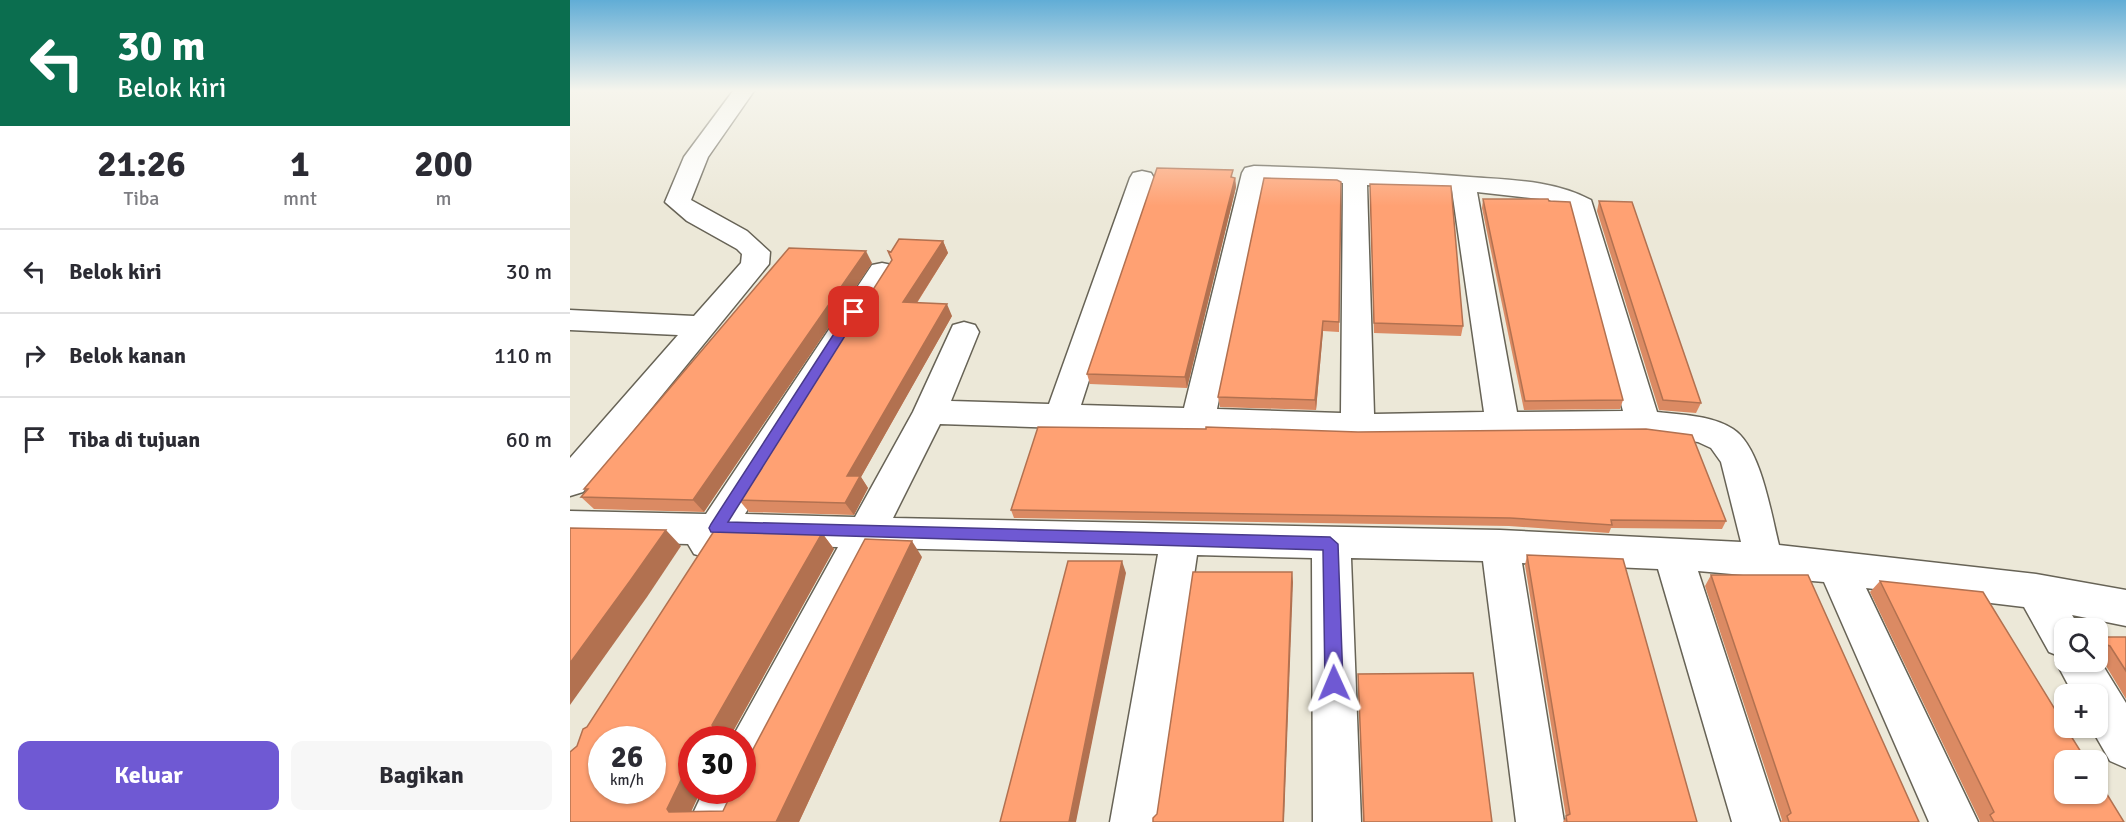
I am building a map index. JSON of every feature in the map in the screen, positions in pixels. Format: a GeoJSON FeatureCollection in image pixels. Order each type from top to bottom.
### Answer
{"type":"FeatureCollection","features":[{"type":"Feature","properties":{"kind":"street"},"geometry":{"type":"LineString","coordinates":[[570,482],[700,326],[743,281],[755,264],[756,252],[743,238],[687,212],[678,202],[681,185],[692,163],[716,129]]}},
{"type":"Feature","properties":{"kind":"street"},"geometry":{"type":"LineString","coordinates":[[1198,420],[1254,173],[1355,176],[1463,184],[1558,194],[1582,205],[1643,423]]}},
{"type":"Feature","properties":{"kind":"street"},"geometry":{"type":"LineString","coordinates":[[1355,176],[1358,426]]}},
{"type":"Feature","properties":{"kind":"street"},"geometry":{"type":"LineString","coordinates":[[1062,414],[1142,178]]}},
{"type":"Feature","properties":{"kind":"street"},"geometry":{"type":"LineString","coordinates":[[1463,184],[1503,425]]}},
{"type":"Feature","properties":{"kind":"street"},"geometry":{"type":"LineString","coordinates":[[691,568],[882,271]]}},
{"type":"Feature","properties":{"kind":"street"},"geometry":{"type":"LineString","coordinates":[[570,320],[700,326]]}},
{"type":"Feature","properties":{"kind":"street"},"geometry":{"type":"LineString","coordinates":[[756,739],[930,412],[964,332]]}},
{"type":"Feature","properties":{"kind":"street"},"geometry":{"type":"LineString","coordinates":[[930,412],[1062,414],[1358,426],[1643,423],[1704,430],[1723,439],[1738,459],[1764,559]]}},
{"type":"Feature","properties":{"kind":"street"},"geometry":{"type":"LineString","coordinates":[[570,526],[1500,546],[1673,554],[1764,559],[1838,570],[2036,591],[2126,608]]}},
{"type":"Feature","properties":{"kind":"street"},"geometry":{"type":"LineString","coordinates":[[1134,822],[1180,539]]}},
{"type":"Feature","properties":{"kind":"street"},"geometry":{"type":"LineString","coordinates":[[1330,544],[1337,822]]}},
{"type":"Feature","properties":{"kind":"street"},"geometry":{"type":"LineString","coordinates":[[1500,546],[1539,822]]}},
{"type":"Feature","properties":{"kind":"street"},"geometry":{"type":"LineString","coordinates":[[1673,554],[1756,822]]}},
{"type":"Feature","properties":{"kind":"street"},"geometry":{"type":"LineString","coordinates":[[1838,570],[1954,822]]}},
{"type":"Feature","properties":{"kind":"street"},"geometry":{"type":"LineString","coordinates":[[2036,591],[2054,622]]}},
{"type":"Feature","properties":{"kind":"street"},"geometry":{"type":"LineString","coordinates":[[2108,714],[2126,745]]}},
{"type":"Feature","properties":{"kind":"street"},"geometry":{"type":"LineString","coordinates":[[713,822],[723,804]]}},
{"type":"Feature","properties":{"kind":"building"},"geometry":{"type":"Polygon","coordinates":[[[1157,168],[1233,170],[1231,177],[1235,178],[1185,377],[1087,374],[1157,168]]]}},
{"type":"Feature","properties":{"kind":"building"},"geometry":{"type":"Polygon","coordinates":[[[1264,178],[1341,182],[1339,322],[1323,321],[1315,400],[1218,397],[1264,178]]]}},
{"type":"Feature","properties":{"kind":"building"},"geometry":{"type":"Polygon","coordinates":[[[1370,184],[1451,186],[1463,326],[1374,323],[1370,184]]]}},
{"type":"Feature","properties":{"kind":"building"},"geometry":{"type":"Polygon","coordinates":[[[1483,199],[1548,199],[1549,201],[1570,202],[1623,400],[1525,401],[1483,199]]]}},
{"type":"Feature","properties":{"kind":"building"},"geometry":{"type":"Polygon","coordinates":[[[1599,201],[1632,202],[1701,403],[1663,400],[1599,201]]]}},
{"type":"Feature","properties":{"kind":"building"},"geometry":{"type":"Polygon","coordinates":[[[899,239],[943,241],[903,302],[947,304],[847,476],[860,476],[845,503],[739,500],[892,260],[888,251],[891,252],[899,239]]]}},
{"type":"Feature","properties":{"kind":"building"},"geometry":{"type":"Polygon","coordinates":[[[789,248],[866,251],[693,500],[581,497],[588,489],[584,489],[789,248]]]}},
{"type":"Feature","properties":{"kind":"building"},"geometry":{"type":"Polygon","coordinates":[[[1038,427],[1206,429],[1206,427],[1358,432],[1646,429],[1692,435],[1726,521],[1611,520],[1612,525],[1510,518],[1011,510],[1038,427]]]}},
{"type":"Feature","properties":{"kind":"building"},"geometry":{"type":"Polygon","coordinates":[[[570,528],[666,530],[570,663],[570,528]]]}},
{"type":"Feature","properties":{"kind":"building"},"geometry":{"type":"Polygon","coordinates":[[[714,531],[822,533],[712,726],[678,726],[678,786],[667,809],[669,812],[723,811],[726,804],[756,804],[756,744],[865,539],[912,541],[776,822],[570,822],[570,752],[577,746],[583,729],[587,727],[714,531]]]}},
{"type":"Feature","properties":{"kind":"building"},"geometry":{"type":"Polygon","coordinates":[[[1527,555],[1623,559],[1697,822],[1567,822],[1566,816],[1570,814],[1527,555]]]}},
{"type":"Feature","properties":{"kind":"building"},"geometry":{"type":"Polygon","coordinates":[[[1068,561],[1122,561],[1069,822],[1000,822],[1068,561]]]}},
{"type":"Feature","properties":{"kind":"building"},"geometry":{"type":"Polygon","coordinates":[[[1193,572],[1292,572],[1283,822],[1153,822],[1157,814],[1193,572]]]}},
{"type":"Feature","properties":{"kind":"building"},"geometry":{"type":"Polygon","coordinates":[[[1711,575],[1808,575],[1919,822],[1789,822],[1787,816],[1791,813],[1711,575]]]}},
{"type":"Feature","properties":{"kind":"building"},"geometry":{"type":"Polygon","coordinates":[[[1880,581],[1983,592],[2054,708],[2054,738],[2072,738],[2080,750],[2054,750],[2054,804],[2108,804],[2108,796],[2124,822],[1994,822],[1990,815],[1994,812],[1880,581]]]}},
{"type":"Feature","properties":{"kind":"building"},"geometry":{"type":"Polygon","coordinates":[[[2108,637],[2126,637],[2126,671],[2108,645],[2108,637]]]}},
{"type":"Feature","properties":{"kind":"building"},"geometry":{"type":"Polygon","coordinates":[[[1473,673],[1492,822],[1364,822],[1358,674],[1473,673]]]}},
{"type":"Feature","properties":{"kind":"route"},"geometry":{"type":"LineString","coordinates":[[854,312],[716,528],[1330,544],[1334,683]]}}]}
